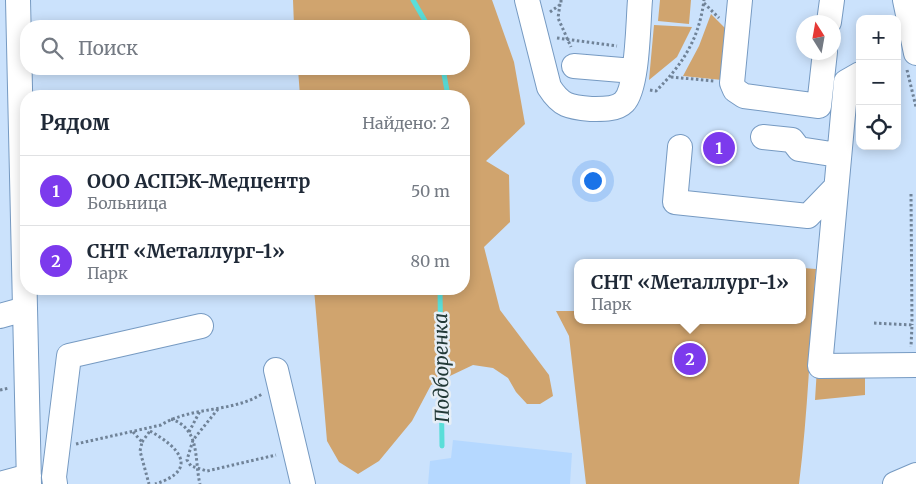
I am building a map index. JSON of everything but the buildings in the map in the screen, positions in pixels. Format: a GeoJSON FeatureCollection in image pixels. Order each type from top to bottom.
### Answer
{"type":"FeatureCollection","features":[{"type":"Feature","properties":{"kind":"street"},"geometry":{"type":"LineString","coordinates":[[18,0],[20,90]]}},
{"type":"Feature","properties":{"kind":"street"},"geometry":{"type":"LineString","coordinates":[[527,0],[549,87],[557,100],[570,107],[606,110],[623,103],[633,79],[640,0]]}},
{"type":"Feature","properties":{"kind":"street"},"geometry":{"type":"LineString","coordinates":[[740,0],[732,83],[735,90],[744,96],[819,106],[824,60]]}},
{"type":"Feature","properties":{"kind":"street"},"geometry":{"type":"LineString","coordinates":[[830,15],[832,0]]}},
{"type":"Feature","properties":{"kind":"street"},"geometry":{"type":"LineString","coordinates":[[905,0],[909,51]]}},
{"type":"Feature","properties":{"kind":"street"},"geometry":{"type":"LineString","coordinates":[[577,66],[633,79]]}},
{"type":"Feature","properties":{"kind":"street"},"geometry":{"type":"LineString","coordinates":[[856,76],[846,82],[820,366],[913,365]]}},
{"type":"Feature","properties":{"kind":"street"},"geometry":{"type":"LineString","coordinates":[[0,102],[20,117]]}},
{"type":"Feature","properties":{"kind":"street"},"geometry":{"type":"LineString","coordinates":[[763,137],[792,140],[799,149],[838,155]]}},
{"type":"Feature","properties":{"kind":"street"},"geometry":{"type":"LineString","coordinates":[[680,147],[675,202],[808,216],[835,188]]}},
{"type":"Feature","properties":{"kind":"street"},"geometry":{"type":"LineString","coordinates":[[0,484],[29,480],[25,295]]}},
{"type":"Feature","properties":{"kind":"street"},"geometry":{"type":"LineString","coordinates":[[0,316],[25,309]]}},
{"type":"Feature","properties":{"kind":"street"},"geometry":{"type":"LineString","coordinates":[[56,484],[58,448],[70,356],[201,326]]}},
{"type":"Feature","properties":{"kind":"street"},"geometry":{"type":"LineString","coordinates":[[271,379],[295,450],[303,484]]}},
{"type":"Feature","properties":{"kind":"street"},"geometry":{"type":"LineString","coordinates":[[895,484],[916,475]]}},
{"type":"Feature","properties":{"kind":"path"},"geometry":{"type":"LineString","coordinates":[[633,79],[656,91],[678,69],[701,23],[704,0]]}},
{"type":"Feature","properties":{"kind":"path"},"geometry":{"type":"LineString","coordinates":[[561,4],[558,18],[568,39],[577,66]]}},
{"type":"Feature","properties":{"kind":"path"},"geometry":{"type":"LineString","coordinates":[[551,37],[627,47]]}},
{"type":"Feature","properties":{"kind":"path"},"geometry":{"type":"LineString","coordinates":[[670,77],[732,83]]}},
{"type":"Feature","properties":{"kind":"path"},"geometry":{"type":"LineString","coordinates":[[911,194],[913,365]]}},
{"type":"Feature","properties":{"kind":"path"},"geometry":{"type":"LineString","coordinates":[[874,323],[912,325]]}},
{"type":"Feature","properties":{"kind":"path"},"geometry":{"type":"LineString","coordinates":[[58,448],[154,427],[170,419],[254,399],[271,379]]}},
{"type":"Feature","properties":{"kind":"path"},"geometry":{"type":"LineString","coordinates":[[187,460],[193,440],[219,408]]}},
{"type":"Feature","properties":{"kind":"path"},"geometry":{"type":"LineString","coordinates":[[189,432],[201,411]]}},
{"type":"Feature","properties":{"kind":"path"},"geometry":{"type":"LineString","coordinates":[[170,419],[179,422],[189,432],[193,440],[200,484]]}},
{"type":"Feature","properties":{"kind":"path"},"geometry":{"type":"LineString","coordinates":[[149,484],[140,451],[142,442],[154,427]]}},
{"type":"Feature","properties":{"kind":"path"},"geometry":{"type":"LineString","coordinates":[[150,431],[165,439],[179,452],[182,458],[181,467],[175,474],[167,480],[155,484]]}},
{"type":"Feature","properties":{"kind":"path"},"geometry":{"type":"LineString","coordinates":[[132,432],[142,442]]}},
{"type":"Feature","properties":{"kind":"path"},"geometry":{"type":"LineString","coordinates":[[182,458],[198,470],[207,471],[295,450]]}},
{"type":"Feature","properties":{"kind":"shaded area"},"geometry":{"type":"Polygon","coordinates":[[[293,0],[492,0],[514,62],[525,124],[486,161],[509,175],[510,222],[484,247],[500,310],[549,375],[553,396],[540,404],[527,404],[516,392],[508,378],[493,368],[473,365],[431,385],[412,421],[379,461],[358,474],[339,462],[327,441],[315,295],[470,295],[470,90],[300,90],[298,75],[470,75],[470,20],[294,20],[293,0]]]}},
{"type":"Feature","properties":{"kind":"shaded area"},"geometry":{"type":"Polygon","coordinates":[[[660,0],[691,0],[689,24],[658,21],[660,0]]]}},
{"type":"Feature","properties":{"kind":"shaded area"},"geometry":{"type":"Polygon","coordinates":[[[711,14],[725,28],[722,80],[683,76],[699,46],[711,14]]]}},
{"type":"Feature","properties":{"kind":"shaded area"},"geometry":{"type":"Polygon","coordinates":[[[654,25],[692,27],[677,57],[649,80],[654,25]]]}},
{"type":"Feature","properties":{"kind":"shaded area"},"geometry":{"type":"Polygon","coordinates":[[[806,268],[816,269],[807,404],[799,484],[586,484],[569,336],[556,311],[574,311],[574,324],[806,324],[806,268]]]}},
{"type":"Feature","properties":{"kind":"shaded area"},"geometry":{"type":"Polygon","coordinates":[[[817,368],[865,368],[865,395],[815,400],[817,368]]]}},
{"type":"Feature","properties":{"kind":"shaded area"},"geometry":{"type":"Polygon","coordinates":[[[453,440],[572,453],[570,484],[428,484],[430,461],[451,458],[453,440]]]}},
{"type":"Feature","properties":{"kind":"waterway","name":"Подборенка"},"geometry":{"type":"LineString","coordinates":[[413,0],[425,20]]}},
{"type":"Feature","properties":{"kind":"waterway","name":"Подборенка"},"geometry":{"type":"LineString","coordinates":[[444,75],[447,90]]}},
{"type":"Feature","properties":{"kind":"waterway","name":"Подборенка"},"geometry":{"type":"LineString","coordinates":[[440,295],[442,446]]}},
{"type":"Feature","properties":{"kind":"place","name":"ООО АСПЭК-Медцентр"},"geometry":{"type":"Point","coordinates":[719,148]}},
{"type":"Feature","properties":{"kind":"place","name":"СНТ «Металлург-1»"},"geometry":{"type":"Point","coordinates":[690,359]}}]}
